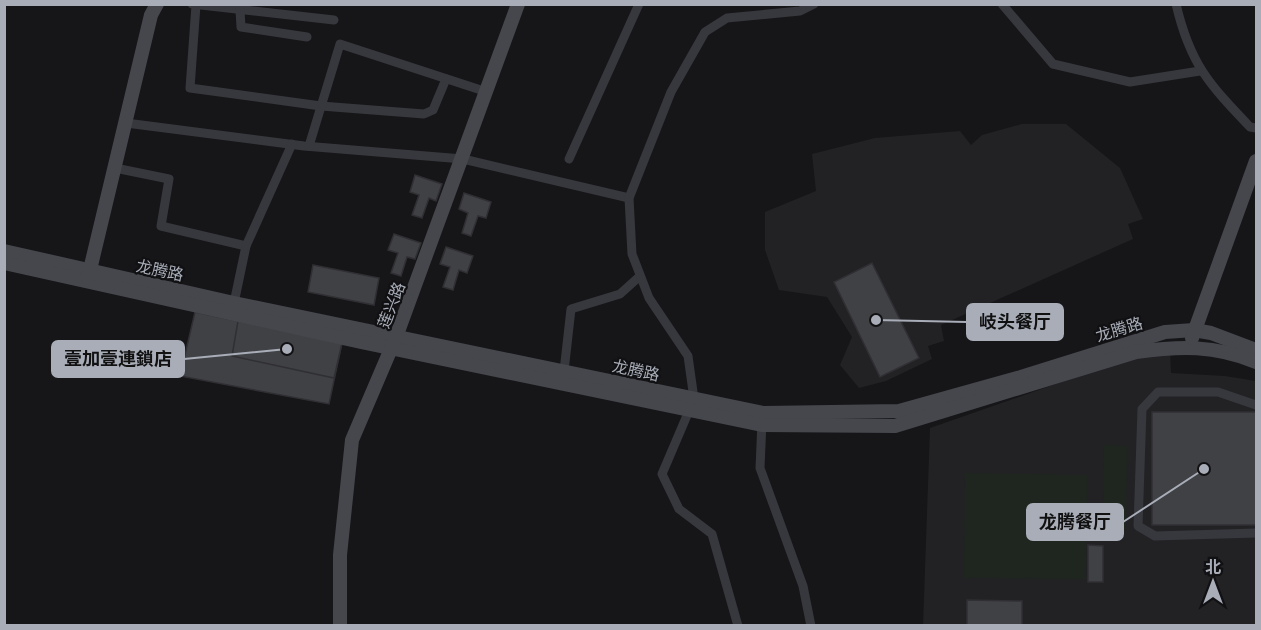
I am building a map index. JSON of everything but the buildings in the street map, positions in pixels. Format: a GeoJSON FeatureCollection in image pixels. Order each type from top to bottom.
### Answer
{"type":"FeatureCollection","features":[{"type":"Feature","properties":{"kind":"street"},"geometry":{"type":"LineString","coordinates":[[88,277],[151,15],[157,4]]}},
{"type":"Feature","properties":{"kind":"street","name":"莲兴路"},"geometry":{"type":"LineString","coordinates":[[337,622],[340,555],[352,440],[394,343],[518,4]]}},
{"type":"Feature","properties":{"kind":"street"},"geometry":{"type":"LineString","coordinates":[[569,159],[639,4]]}},
{"type":"Feature","properties":{"kind":"street"},"geometry":{"type":"LineString","coordinates":[[1002,4],[1033,44],[1053,63],[1130,82],[1200,71]]}},
{"type":"Feature","properties":{"kind":"street"},"geometry":{"type":"LineString","coordinates":[[1176,4],[1183,32],[1200,71],[1250,127],[1257,128]]}},
{"type":"Feature","properties":{"kind":"street"},"geometry":{"type":"LineString","coordinates":[[334,20],[194,5],[190,88],[321,106],[424,114],[433,110],[446,79]]}},
{"type":"Feature","properties":{"kind":"street"},"geometry":{"type":"LineString","coordinates":[[738,626],[712,534],[679,509],[662,474],[692,404],[688,356],[649,298],[640,276],[632,254],[629,198],[671,92],[705,32],[727,18],[800,11],[812,5]]}},
{"type":"Feature","properties":{"kind":"street"},"geometry":{"type":"LineString","coordinates":[[240,10],[241,27],[307,37]]}},
{"type":"Feature","properties":{"kind":"street"},"geometry":{"type":"LineString","coordinates":[[309,146],[340,44],[487,92]]}},
{"type":"Feature","properties":{"kind":"street"},"geometry":{"type":"LineString","coordinates":[[126,123],[309,146],[463,159],[629,198]]}},
{"type":"Feature","properties":{"kind":"street"},"geometry":{"type":"LineString","coordinates":[[234,303],[246,246],[292,144]]}},
{"type":"Feature","properties":{"kind":"street"},"geometry":{"type":"LineString","coordinates":[[1190,346],[1257,161]]}},
{"type":"Feature","properties":{"kind":"street"},"geometry":{"type":"LineString","coordinates":[[116,168],[169,179],[161,226],[246,246]]}},
{"type":"Feature","properties":{"kind":"street","name":"龙腾路"},"geometry":{"type":"LineString","coordinates":[[4,251],[88,277],[763,419],[895,426],[1136,352],[1190,346],[1257,362]]}},
{"type":"Feature","properties":{"kind":"street","name":"龙腾路"},"geometry":{"type":"LineString","coordinates":[[4,263],[234,303],[394,343],[564,371],[692,404]]}},
{"type":"Feature","properties":{"kind":"street"},"geometry":{"type":"LineString","coordinates":[[564,371],[571,309],[620,294],[640,276]]}},
{"type":"Feature","properties":{"kind":"street","name":"龙腾路"},"geometry":{"type":"LineString","coordinates":[[763,419],[899,411],[1021,377],[1165,332],[1194,330],[1211,333],[1257,350]]}},
{"type":"Feature","properties":{"kind":"street"},"geometry":{"type":"LineString","coordinates":[[1257,405],[1218,392],[1158,392],[1142,409],[1138,526],[1155,536],[1257,533]]}},
{"type":"Feature","properties":{"kind":"street"},"geometry":{"type":"LineString","coordinates":[[763,419],[760,468],[803,586],[811,626]]}},
{"type":"Feature","properties":{"kind":"shaded area"},"geometry":{"type":"Polygon","coordinates":[[[1022,124],[1066,124],[1120,168],[1143,219],[1128,224],[1133,239],[941,325],[944,341],[928,346],[932,359],[886,381],[859,388],[840,365],[852,337],[827,297],[779,290],[765,250],[765,212],[816,191],[812,154],[875,138],[960,131],[971,145],[982,135],[1022,124]]]}},
{"type":"Feature","properties":{"kind":"shaded area"},"geometry":{"type":"Polygon","coordinates":[[[1170,351],[1171,373],[1225,376],[1256,381],[1256,625],[923,626],[930,428],[1070,379],[1111,359],[1170,351]]]}},
{"type":"Feature","properties":{"kind":"shaded area"},"geometry":{"type":"Polygon","coordinates":[[[1104,445],[1127,446],[1126,530],[1103,529],[1104,445]]]}},
{"type":"Feature","properties":{"kind":"shaded area"},"geometry":{"type":"Polygon","coordinates":[[[965,473],[1087,475],[1086,579],[964,578],[965,473]]]}},
{"type":"Feature","properties":{"kind":"place","name":"岐头餐厅"},"geometry":{"type":"Point","coordinates":[876,320]}},
{"type":"Feature","properties":{"kind":"place","name":"壹加壹連鎖店"},"geometry":{"type":"Point","coordinates":[287,349]}},
{"type":"Feature","properties":{"kind":"place","name":"龙腾餐厅"},"geometry":{"type":"Point","coordinates":[1204,469]}}]}
